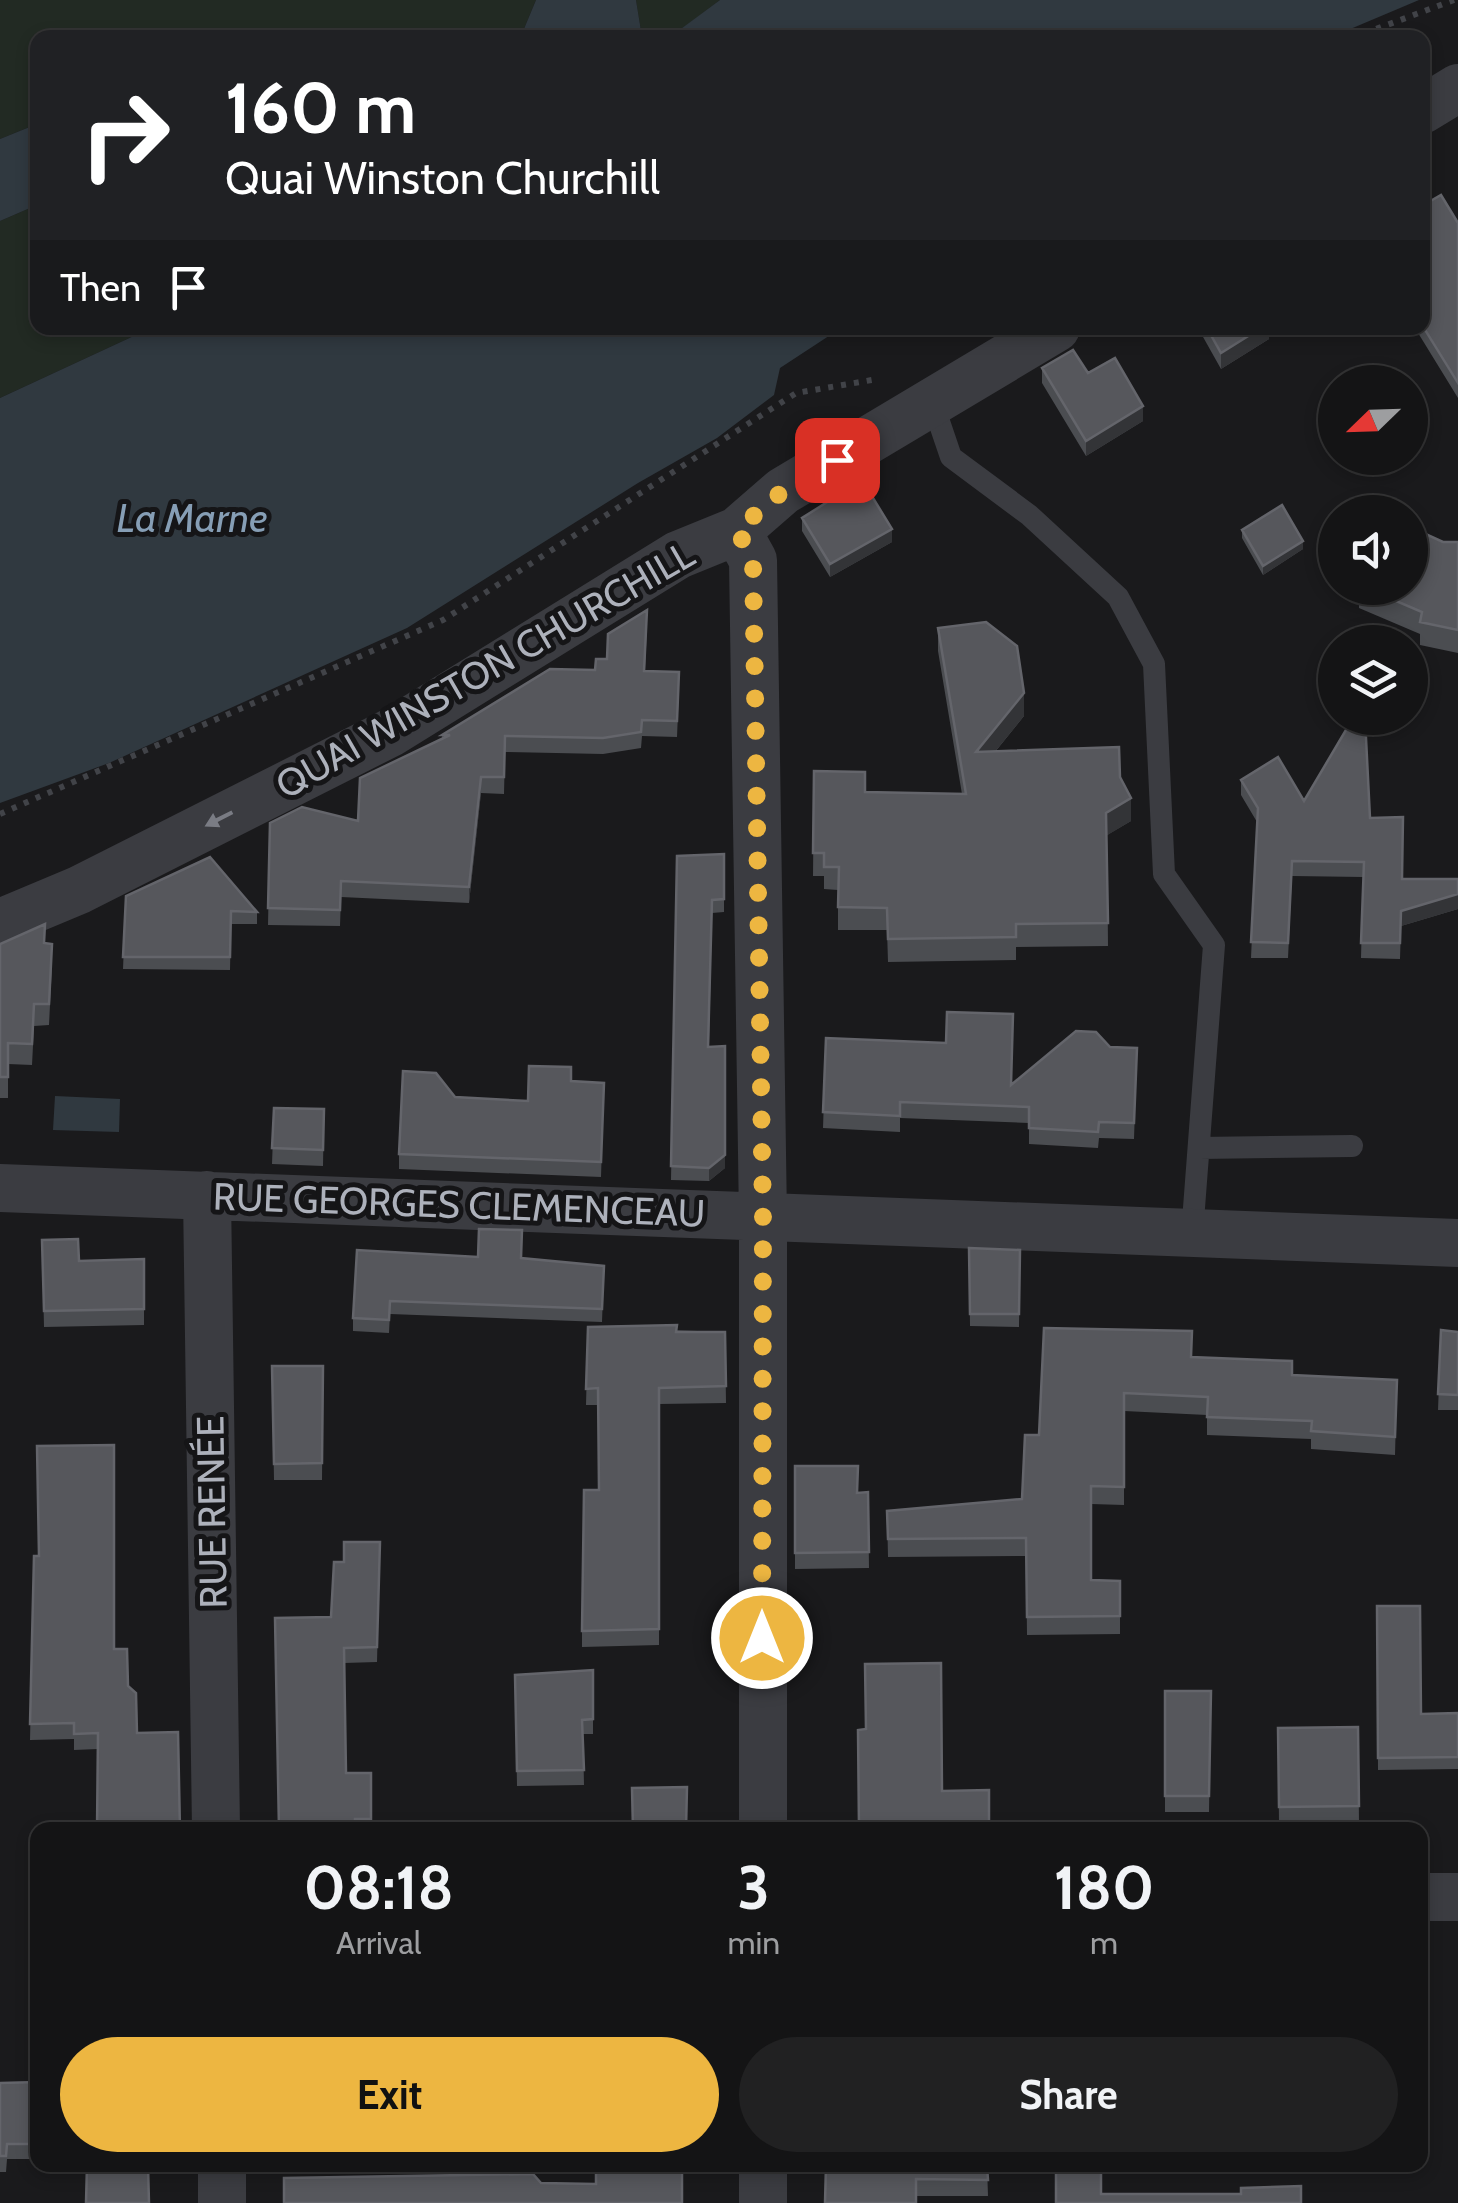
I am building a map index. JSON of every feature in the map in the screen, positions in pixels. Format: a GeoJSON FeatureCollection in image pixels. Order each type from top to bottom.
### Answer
{"type":"FeatureCollection","features":[{"type":"Feature","properties":{"kind":"street"},"geometry":{"type":"LineString","coordinates":[[1430,105],[1458,88]]}},
{"type":"Feature","properties":{"kind":"street","name":"QUAI WINSTON CHURCHILL"},"geometry":{"type":"LineString","coordinates":[[0,923],[79,890],[390,732],[678,555],[737,530],[783,491],[1044,335]]}},
{"type":"Feature","properties":{"kind":"street"},"geometry":{"type":"LineString","coordinates":[[737,530],[753,560],[763,1218],[763,1822]]}},
{"type":"Feature","properties":{"kind":"street","name":"RUE GEORGES CLEMENCEAU"},"geometry":{"type":"LineString","coordinates":[[0,1188],[1458,1244]]}},
{"type":"Feature","properties":{"kind":"street","name":"RUE RENÉE"},"geometry":{"type":"LineString","coordinates":[[206,1195],[216,1822]]}},
{"type":"Feature","properties":{"kind":"street"},"geometry":{"type":"LineString","coordinates":[[1428,1898],[1458,1897]]}},
{"type":"Feature","properties":{"kind":"street"},"geometry":{"type":"LineString","coordinates":[[222,2172],[222,2203]]}},
{"type":"Feature","properties":{"kind":"street"},"geometry":{"type":"LineString","coordinates":[[763,2172],[763,2203]]}},
{"type":"Feature","properties":{"kind":"lane"},"geometry":{"type":"LineString","coordinates":[[932,401],[951,458],[1029,514],[1118,597],[1154,664],[1164,874],[1214,945],[1192,1234]]}},
{"type":"Feature","properties":{"kind":"lane"},"geometry":{"type":"LineString","coordinates":[[1199,1148],[1352,1146]]}},
{"type":"Feature","properties":{"kind":"path"},"geometry":{"type":"LineString","coordinates":[[1373,30],[1454,0]]}},
{"type":"Feature","properties":{"kind":"path"},"geometry":{"type":"LineString","coordinates":[[0,814],[443,620],[796,393],[882,378]]}},
{"type":"Feature","properties":{"kind":"shaded area"},"geometry":{"type":"Polygon","coordinates":[[[0,0],[536,0],[524,30],[30,30],[30,127],[0,139],[0,0]]]}},
{"type":"Feature","properties":{"kind":"shaded area"},"geometry":{"type":"Polygon","coordinates":[[[636,0],[720,0],[681,30],[641,30],[636,0]]]}},
{"type":"Feature","properties":{"kind":"shaded area"},"geometry":{"type":"Polygon","coordinates":[[[30,208],[30,335],[136,335],[0,398],[0,221],[30,208]]]}},
{"type":"Feature","properties":{"kind":"water"},"geometry":{"type":"Polygon","coordinates":[[[536,0],[636,0],[641,30],[524,30],[536,0]]]}},
{"type":"Feature","properties":{"kind":"water"},"geometry":{"type":"Polygon","coordinates":[[[720,0],[1419,0],[1348,30],[679,30],[720,0]]]}},
{"type":"Feature","properties":{"kind":"water"},"geometry":{"type":"Polygon","coordinates":[[[30,127],[30,208],[0,221],[0,139],[30,127]]]}},
{"type":"Feature","properties":{"kind":"water","name":"La Marne"},"geometry":{"type":"Polygon","coordinates":[[[136,335],[830,335],[780,368],[774,395],[717,438],[407,628],[109,763],[0,803],[0,398],[136,335]]]}},
{"type":"Feature","properties":{"kind":"water"},"geometry":{"type":"Polygon","coordinates":[[[55,1096],[120,1099],[119,1132],[53,1130],[55,1096]]]}},
{"type":"Feature","properties":{"kind":"building"},"geometry":{"type":"Polygon","coordinates":[[[1441,195],[1458,223],[1458,383],[1428,335],[1430,201],[1441,195]]]}},
{"type":"Feature","properties":{"kind":"building"},"geometry":{"type":"Polygon","coordinates":[[[1211,335],[1250,335],[1221,353],[1211,335]]]}},
{"type":"Feature","properties":{"kind":"building"},"geometry":{"type":"Polygon","coordinates":[[[1073,350],[1088,373],[1115,358],[1143,406],[1086,441],[1042,368],[1073,350]]]}},
{"type":"Feature","properties":{"kind":"building"},"geometry":{"type":"Polygon","coordinates":[[[862,480],[892,529],[830,564],[802,518],[862,480]]]}},
{"type":"Feature","properties":{"kind":"building"},"geometry":{"type":"Polygon","coordinates":[[[1282,505],[1303,541],[1263,566],[1242,530],[1282,505]]]}},
{"type":"Feature","properties":{"kind":"building"},"geometry":{"type":"Polygon","coordinates":[[[1428,535],[1443,542],[1458,542],[1458,630],[1420,622],[1422,612],[1406,605],[1428,605],[1428,535]]]}},
{"type":"Feature","properties":{"kind":"building"},"geometry":{"type":"Polygon","coordinates":[[[647,610],[644,671],[679,672],[677,721],[642,720],[641,732],[603,738],[505,736],[504,777],[481,777],[469,887],[341,881],[340,910],[268,908],[270,823],[302,807],[358,821],[360,778],[450,735],[442,735],[550,669],[595,670],[596,659],[607,659],[608,634],[647,610]]]}},
{"type":"Feature","properties":{"kind":"building"},"geometry":{"type":"Polygon","coordinates":[[[986,622],[1017,646],[1024,693],[976,752],[1119,747],[1120,777],[1131,798],[1106,813],[1108,923],[1016,924],[1016,937],[888,939],[887,908],[838,907],[839,867],[824,867],[824,853],[813,853],[814,771],[865,772],[865,792],[966,794],[938,628],[986,622]]]}},
{"type":"Feature","properties":{"kind":"building"},"geometry":{"type":"Polygon","coordinates":[[[1343,735],[1366,735],[1370,818],[1403,817],[1402,879],[1458,879],[1458,894],[1401,911],[1400,943],[1361,943],[1364,862],[1292,861],[1288,943],[1251,942],[1258,808],[1241,780],[1278,757],[1304,801],[1343,735]]]}},
{"type":"Feature","properties":{"kind":"building"},"geometry":{"type":"Polygon","coordinates":[[[724,854],[724,899],[712,900],[708,1047],[725,1046],[725,1155],[709,1168],[671,1166],[677,856],[724,854]]]}},
{"type":"Feature","properties":{"kind":"building"},"geometry":{"type":"Polygon","coordinates":[[[210,857],[257,912],[231,911],[230,957],[123,957],[126,896],[210,857]]]}},
{"type":"Feature","properties":{"kind":"building"},"geometry":{"type":"Polygon","coordinates":[[[45,924],[44,943],[52,944],[49,1004],[34,1004],[32,1044],[8,1043],[8,1077],[0,1077],[0,944],[45,924]]]}},
{"type":"Feature","properties":{"kind":"building"},"geometry":{"type":"Polygon","coordinates":[[[947,1012],[1013,1014],[1011,1085],[1076,1031],[1096,1032],[1110,1047],[1137,1048],[1134,1123],[1099,1122],[1098,1132],[1029,1128],[1029,1107],[900,1102],[900,1116],[823,1112],[826,1038],[946,1043],[947,1012]]]}},
{"type":"Feature","properties":{"kind":"building"},"geometry":{"type":"Polygon","coordinates":[[[529,1066],[571,1067],[571,1081],[604,1083],[601,1162],[399,1154],[403,1071],[436,1073],[455,1097],[528,1101],[529,1066]]]}},
{"type":"Feature","properties":{"kind":"building"},"geometry":{"type":"Polygon","coordinates":[[[274,1108],[324,1109],[323,1150],[272,1148],[274,1108]]]}},
{"type":"Feature","properties":{"kind":"building"},"geometry":{"type":"Polygon","coordinates":[[[479,1229],[522,1230],[521,1258],[604,1266],[602,1309],[390,1301],[389,1320],[353,1318],[357,1250],[478,1257],[479,1229]]]}},
{"type":"Feature","properties":{"kind":"building"},"geometry":{"type":"Polygon","coordinates":[[[78,1239],[79,1261],[144,1259],[144,1309],[44,1311],[42,1240],[78,1239]]]}},
{"type":"Feature","properties":{"kind":"building"},"geometry":{"type":"Polygon","coordinates":[[[969,1248],[1020,1250],[1019,1314],[970,1314],[969,1248]]]}},
{"type":"Feature","properties":{"kind":"building"},"geometry":{"type":"Polygon","coordinates":[[[677,1325],[676,1332],[725,1332],[726,1386],[659,1388],[659,1629],[582,1631],[584,1490],[599,1490],[598,1388],[586,1389],[588,1327],[677,1325]]]}},
{"type":"Feature","properties":{"kind":"building"},"geometry":{"type":"Polygon","coordinates":[[[1044,1328],[1192,1331],[1191,1357],[1292,1361],[1292,1375],[1397,1380],[1395,1437],[1311,1431],[1312,1421],[1207,1417],[1208,1397],[1124,1393],[1124,1487],[1091,1486],[1091,1580],[1120,1581],[1120,1616],[1027,1617],[1026,1538],[888,1539],[887,1511],[1022,1499],[1025,1435],[1039,1435],[1044,1328]]]}},
{"type":"Feature","properties":{"kind":"building"},"geometry":{"type":"Polygon","coordinates":[[[1441,1330],[1458,1332],[1458,1395],[1438,1394],[1441,1330]]]}},
{"type":"Feature","properties":{"kind":"building"},"geometry":{"type":"Polygon","coordinates":[[[272,1366],[323,1366],[322,1463],[274,1464],[272,1366]]]}},
{"type":"Feature","properties":{"kind":"building"},"geometry":{"type":"Polygon","coordinates":[[[114,1445],[114,1649],[127,1649],[128,1686],[136,1693],[137,1733],[178,1732],[180,1822],[97,1822],[98,1733],[74,1734],[74,1723],[30,1724],[34,1556],[39,1556],[37,1446],[114,1445]]]}},
{"type":"Feature","properties":{"kind":"building"},"geometry":{"type":"Polygon","coordinates":[[[795,1466],[858,1466],[857,1493],[868,1492],[869,1552],[795,1553],[795,1466]]]}},
{"type":"Feature","properties":{"kind":"building"},"geometry":{"type":"Polygon","coordinates":[[[344,1542],[380,1542],[377,1647],[344,1648],[346,1773],[371,1773],[371,1819],[279,1822],[275,1618],[331,1617],[334,1562],[344,1562],[344,1542]]]}},
{"type":"Feature","properties":{"kind":"building"},"geometry":{"type":"Polygon","coordinates":[[[1377,1606],[1420,1606],[1421,1714],[1458,1713],[1458,1757],[1378,1758],[1377,1606]]]}},
{"type":"Feature","properties":{"kind":"building"},"geometry":{"type":"Polygon","coordinates":[[[941,1663],[942,1791],[989,1790],[989,1822],[859,1822],[858,1730],[866,1729],[865,1664],[941,1663]]]}},
{"type":"Feature","properties":{"kind":"building"},"geometry":{"type":"Polygon","coordinates":[[[593,1670],[593,1719],[582,1720],[584,1770],[517,1771],[515,1675],[593,1670]]]}},
{"type":"Feature","properties":{"kind":"building"},"geometry":{"type":"Polygon","coordinates":[[[1165,1691],[1211,1691],[1209,1796],[1165,1796],[1165,1691]]]}},
{"type":"Feature","properties":{"kind":"building"},"geometry":{"type":"Polygon","coordinates":[[[1358,1727],[1359,1806],[1279,1807],[1278,1728],[1358,1727]]]}},
{"type":"Feature","properties":{"kind":"building"},"geometry":{"type":"Polygon","coordinates":[[[687,1787],[686,1822],[633,1822],[632,1788],[687,1787]]]}},
{"type":"Feature","properties":{"kind":"building"},"geometry":{"type":"Polygon","coordinates":[[[30,2082],[30,2144],[7,2144],[6,2156],[0,2156],[0,2083],[30,2082]]]}},
{"type":"Feature","properties":{"kind":"building"},"geometry":{"type":"Polygon","coordinates":[[[87,2172],[148,2172],[149,2203],[86,2203],[87,2172]]]}},
{"type":"Feature","properties":{"kind":"building"},"geometry":{"type":"Polygon","coordinates":[[[596,2172],[682,2172],[682,2203],[284,2203],[284,2178],[533,2174],[541,2183],[596,2184],[596,2172]]]}},
{"type":"Feature","properties":{"kind":"building"},"geometry":{"type":"Polygon","coordinates":[[[826,2172],[987,2172],[988,2180],[916,2179],[916,2203],[825,2203],[826,2172]]]}},
{"type":"Feature","properties":{"kind":"building"},"geometry":{"type":"Polygon","coordinates":[[[1056,2172],[1101,2172],[1101,2194],[1241,2194],[1241,2188],[1301,2186],[1301,2203],[1056,2203],[1056,2172]]]}},
{"type":"Feature","properties":{"kind":"route"},"geometry":{"type":"LineString","coordinates":[[762,1638],[763,1218],[753,560],[737,530],[783,491],[837,460]]}}]}
